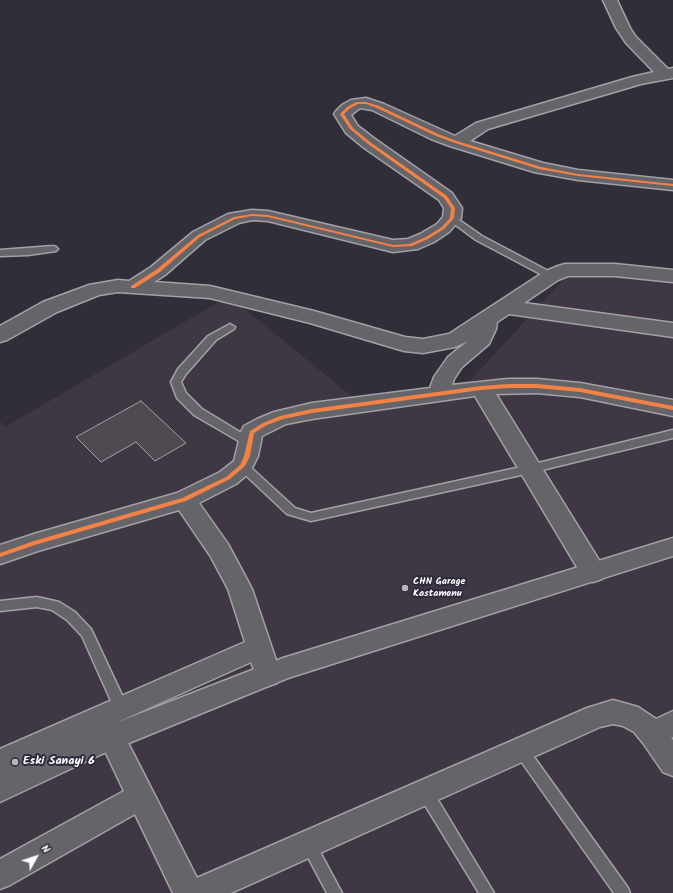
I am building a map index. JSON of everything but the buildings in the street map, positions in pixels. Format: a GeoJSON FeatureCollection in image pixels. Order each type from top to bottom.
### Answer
{"type":"FeatureCollection","features":[{"type":"Feature","properties":{"kind":"street"},"geometry":{"type":"LineString","coordinates":[[610,0],[623,28],[631,40],[669,73]]}},
{"type":"Feature","properties":{"kind":"street"},"geometry":{"type":"LineString","coordinates":[[456,142],[482,126],[638,80],[669,73]]}},
{"type":"Feature","properties":{"kind":"street"},"geometry":{"type":"LineString","coordinates":[[133,287],[158,271],[199,236],[234,218],[252,215],[268,216],[393,246],[412,245],[443,228],[452,218],[453,208],[446,197],[369,143],[352,129],[342,114],[357,103],[366,103],[456,142],[540,168],[578,175],[673,185]]}},
{"type":"Feature","properties":{"kind":"street"},"geometry":{"type":"LineString","coordinates":[[0,335],[50,307],[78,295],[96,289],[118,286],[210,292],[314,317],[404,344],[423,346],[454,340],[487,320],[551,276],[565,270],[615,270],[673,276]]}},
{"type":"Feature","properties":{"kind":"street"},"geometry":{"type":"LineString","coordinates":[[506,307],[673,330]]}},
{"type":"Feature","properties":{"kind":"street"},"geometry":{"type":"LineString","coordinates":[[438,394],[444,377],[454,362],[473,348],[482,339],[486,330],[487,320]]}},
{"type":"Feature","properties":{"kind":"street"},"geometry":{"type":"LineString","coordinates":[[0,555],[34,543],[184,500],[228,478],[242,466],[247,456],[252,432],[265,424],[282,417],[312,411],[481,388],[508,386],[537,386],[580,390],[673,408]]}},
{"type":"Feature","properties":{"kind":"street"},"geometry":{"type":"LineString","coordinates":[[481,388],[593,572]]}},
{"type":"Feature","properties":{"kind":"street"},"geometry":{"type":"LineString","coordinates":[[184,500],[220,551],[240,589],[268,675]]}},
{"type":"Feature","properties":{"kind":"street"},"geometry":{"type":"LineString","coordinates":[[0,762],[112,720],[268,675],[283,669],[673,547]]}},
{"type":"Feature","properties":{"kind":"street"},"geometry":{"type":"LineString","coordinates":[[0,788],[92,745],[112,720],[259,647]]}},
{"type":"Feature","properties":{"kind":"street"},"geometry":{"type":"LineString","coordinates":[[197,893],[596,716],[612,712],[629,715],[643,724],[663,728],[673,763]]}},
{"type":"Feature","properties":{"kind":"street"},"geometry":{"type":"LineString","coordinates":[[112,720],[141,796],[189,893]]}},
{"type":"Feature","properties":{"kind":"street"},"geometry":{"type":"LineString","coordinates":[[0,875],[141,796]]}},
{"type":"Feature","properties":{"kind":"lane"},"geometry":{"type":"LineString","coordinates":[[452,218],[479,238],[523,263],[551,276]]}},
{"type":"Feature","properties":{"kind":"lane"},"geometry":{"type":"LineString","coordinates":[[0,253],[53,249]]}},
{"type":"Feature","properties":{"kind":"lane"},"geometry":{"type":"LineString","coordinates":[[230,327],[212,338],[182,372],[176,382],[181,395],[198,412],[249,443]]}},
{"type":"Feature","properties":{"kind":"lane"},"geometry":{"type":"LineString","coordinates":[[242,466],[291,511],[311,517],[530,469],[673,434]]}},
{"type":"Feature","properties":{"kind":"lane"},"geometry":{"type":"LineString","coordinates":[[0,606],[37,602],[55,606],[71,616],[87,633],[112,720]]}},
{"type":"Feature","properties":{"kind":"lane"},"geometry":{"type":"LineString","coordinates":[[521,750],[623,893]]}},
{"type":"Feature","properties":{"kind":"lane"},"geometry":{"type":"LineString","coordinates":[[425,792],[487,893]]}},
{"type":"Feature","properties":{"kind":"lane"},"geometry":{"type":"LineString","coordinates":[[308,844],[335,893]]}},
{"type":"Feature","properties":{"kind":"shaded area"},"geometry":{"type":"Polygon","coordinates":[[[569,273],[669,280],[673,277],[673,893],[0,893],[0,421],[5,427],[229,296],[356,400],[471,380],[569,273]]]}},
{"type":"Feature","properties":{"kind":"cycle path"},"geometry":{"type":"LineString","coordinates":[[133,287],[158,271],[199,236],[234,218],[252,215],[268,216],[393,246],[411,245],[427,238],[443,228],[452,218],[453,208],[446,197],[369,143],[352,129],[342,114],[348,108],[357,103],[366,103],[378,107],[437,135],[456,142],[540,168],[578,175],[673,185]]}},
{"type":"Feature","properties":{"kind":"cycle path"},"geometry":{"type":"LineString","coordinates":[[0,555],[34,543],[184,500],[228,478],[242,466],[247,456],[252,432],[265,424],[282,417],[312,411],[481,388],[508,386],[537,386],[580,390],[673,408]]}},
{"type":"Feature","properties":{"kind":"place","name":"CHN Garage Kastamonu"},"geometry":{"type":"Point","coordinates":[405,588]}},
{"type":"Feature","properties":{"kind":"place","name":"Eski Sanayi 6"},"geometry":{"type":"Point","coordinates":[15,762]}}]}
